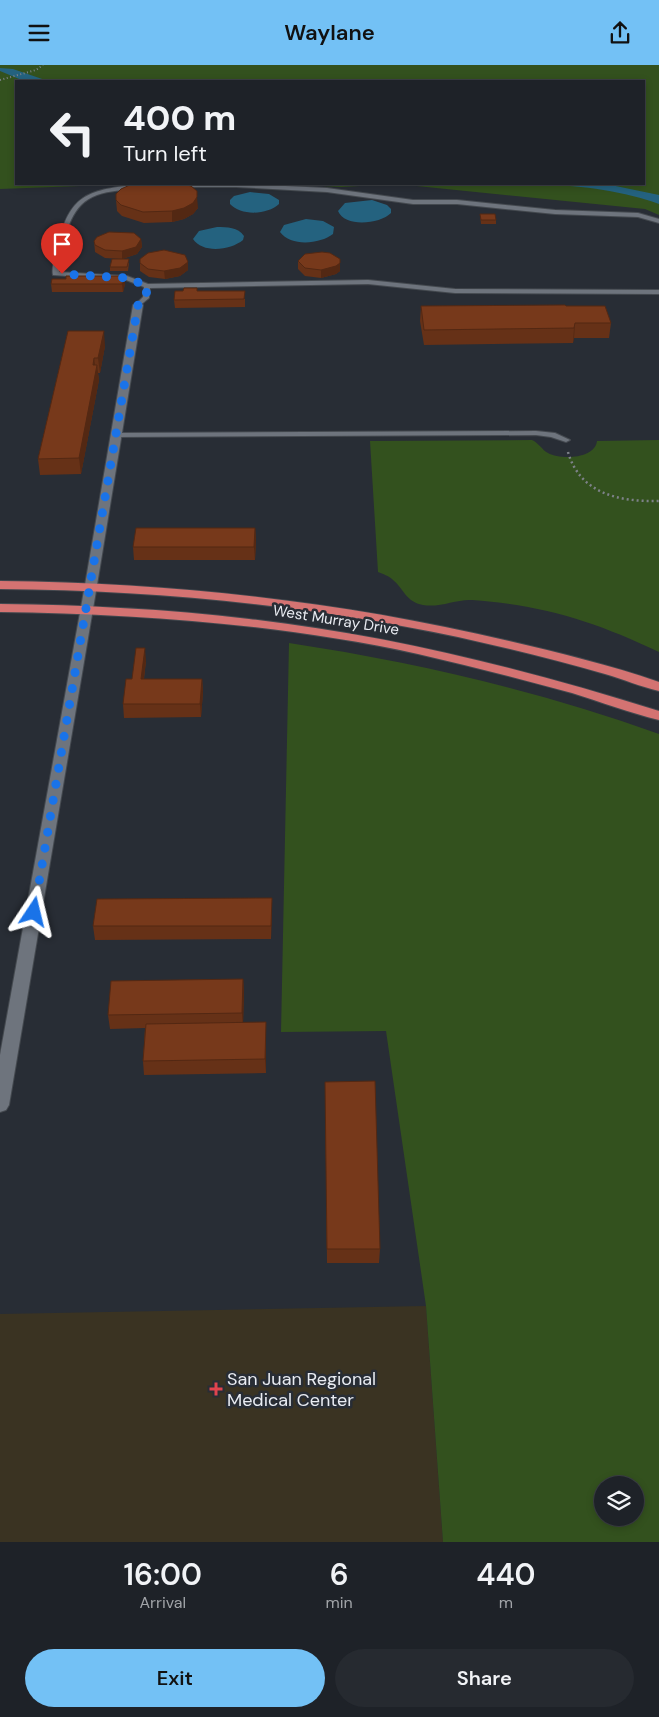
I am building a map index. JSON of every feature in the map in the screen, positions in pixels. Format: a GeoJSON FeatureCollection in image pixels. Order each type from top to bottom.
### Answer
{"type":"FeatureCollection","features":[{"type":"Feature","properties":{"kind":"highway","name":"West Murray Drive"},"geometry":{"type":"LineString","coordinates":[[0,585],[91,585],[237,597],[378,617],[480,637],[659,687]]}},
{"type":"Feature","properties":{"kind":"highway","name":"West Murray Drive"},"geometry":{"type":"LineString","coordinates":[[0,608],[87,609],[236,621],[339,635],[485,664],[659,716]]}},
{"type":"Feature","properties":{"kind":"street"},"geometry":{"type":"LineString","coordinates":[[0,1105],[138,305]]}},
{"type":"Feature","properties":{"kind":"lane"},"geometry":{"type":"LineString","coordinates":[[162,186],[236,185],[319,190],[380,196],[413,202],[457,201],[555,212],[638,215],[659,221]]}},
{"type":"Feature","properties":{"kind":"lane"},"geometry":{"type":"LineString","coordinates":[[144,187],[88,196],[74,207],[65,229],[55,274],[128,278],[147,286],[368,283],[455,291],[659,291]]}},
{"type":"Feature","properties":{"kind":"lane"},"geometry":{"type":"LineString","coordinates":[[138,305],[146,297],[147,286]]}},
{"type":"Feature","properties":{"kind":"lane"},"geometry":{"type":"LineString","coordinates":[[116,435],[536,433],[552,435],[566,440]]}},
{"type":"Feature","properties":{"kind":"path"},"geometry":{"type":"LineString","coordinates":[[0,80],[31,71],[43,65]]}},
{"type":"Feature","properties":{"kind":"path"},"geometry":{"type":"LineString","coordinates":[[566,440],[570,465],[582,479],[614,496],[635,501],[659,501]]}},
{"type":"Feature","properties":{"kind":"shaded area","name":"San Juan Regional Medical Center"},"geometry":{"type":"Polygon","coordinates":[[[426,1306],[443,1542],[0,1542],[0,1314],[426,1306]]]}},
{"type":"Feature","properties":{"kind":"green space"},"geometry":{"type":"Polygon","coordinates":[[[0,65],[659,65],[659,215],[645,209],[407,185],[645,185],[645,80],[15,80],[15,185],[107,185],[0,189],[0,65]]]}},
{"type":"Feature","properties":{"kind":"green space"},"geometry":{"type":"Polygon","coordinates":[[[306,185],[378,185],[341,187],[306,185]]]}},
{"type":"Feature","properties":{"kind":"green space"},"geometry":{"type":"Polygon","coordinates":[[[532,440],[548,453],[569,457],[584,455],[595,447],[597,441],[659,440],[659,652],[591,624],[522,606],[472,600],[429,606],[423,605],[409,598],[391,578],[378,572],[370,441],[532,440]]]}},
{"type":"Feature","properties":{"kind":"green space"},"geometry":{"type":"Polygon","coordinates":[[[289,643],[383,659],[476,679],[568,704],[659,734],[659,1542],[443,1542],[426,1306],[386,1031],[281,1032],[289,643]]]}},
{"type":"Feature","properties":{"kind":"water"},"geometry":{"type":"Polygon","coordinates":[[[0,68],[13,69],[45,80],[22,80],[0,71],[0,68]]]}},
{"type":"Feature","properties":{"kind":"water"},"geometry":{"type":"Polygon","coordinates":[[[492,185],[538,185],[500,186],[492,185]]]}},
{"type":"Feature","properties":{"kind":"water"},"geometry":{"type":"Polygon","coordinates":[[[559,185],[611,185],[659,195],[659,204],[633,196],[559,185]]]}},
{"type":"Feature","properties":{"kind":"water"},"geometry":{"type":"Polygon","coordinates":[[[250,192],[269,194],[279,200],[279,204],[274,208],[254,213],[241,211],[230,204],[230,200],[234,196],[250,192]]]}},
{"type":"Feature","properties":{"kind":"water"},"geometry":{"type":"Polygon","coordinates":[[[372,200],[387,205],[391,209],[391,213],[379,220],[363,223],[348,220],[338,211],[345,203],[372,200]]]}},
{"type":"Feature","properties":{"kind":"water"},"geometry":{"type":"Polygon","coordinates":[[[306,219],[323,221],[334,227],[333,234],[313,242],[298,242],[285,237],[280,232],[284,225],[306,219]]]}},
{"type":"Feature","properties":{"kind":"water"},"geometry":{"type":"Polygon","coordinates":[[[217,227],[228,227],[239,231],[244,236],[243,240],[225,248],[210,249],[203,247],[193,239],[199,231],[217,227]]]}},
{"type":"Feature","properties":{"kind":"building"},"geometry":{"type":"Polygon","coordinates":[[[130,185],[187,185],[197,191],[197,197],[193,203],[184,208],[172,211],[143,212],[121,205],[116,200],[116,194],[130,185]]]}},
{"type":"Feature","properties":{"kind":"building"},"geometry":{"type":"Polygon","coordinates":[[[480,214],[495,214],[496,220],[481,220],[480,214]]]}},
{"type":"Feature","properties":{"kind":"building"},"geometry":{"type":"Polygon","coordinates":[[[109,232],[134,233],[141,239],[136,247],[122,251],[105,250],[95,245],[94,241],[97,237],[109,232]]]}},
{"type":"Feature","properties":{"kind":"building"},"geometry":{"type":"Polygon","coordinates":[[[164,250],[185,255],[188,262],[180,268],[164,271],[148,269],[140,263],[140,259],[148,253],[164,250]]]}},
{"type":"Feature","properties":{"kind":"building"},"geometry":{"type":"Polygon","coordinates":[[[330,253],[340,259],[340,263],[321,270],[305,268],[298,261],[305,254],[330,253]]]}},
{"type":"Feature","properties":{"kind":"building"},"geometry":{"type":"Polygon","coordinates":[[[112,259],[129,259],[127,267],[110,267],[112,259]]]}},
{"type":"Feature","properties":{"kind":"building"},"geometry":{"type":"Polygon","coordinates":[[[66,276],[124,276],[122,284],[51,284],[52,279],[66,279],[66,276]]]}},
{"type":"Feature","properties":{"kind":"building"},"geometry":{"type":"Polygon","coordinates":[[[184,288],[197,288],[197,291],[245,291],[244,299],[174,300],[175,291],[183,291],[184,288]]]}},
{"type":"Feature","properties":{"kind":"building"},"geometry":{"type":"Polygon","coordinates":[[[421,306],[605,306],[611,323],[575,323],[574,328],[424,330],[421,306]]]}},
{"type":"Feature","properties":{"kind":"building"},"geometry":{"type":"Polygon","coordinates":[[[68,331],[104,331],[98,358],[94,358],[93,365],[97,365],[79,458],[38,459],[68,331]]]}},
{"type":"Feature","properties":{"kind":"building"},"geometry":{"type":"Polygon","coordinates":[[[136,528],[255,528],[254,547],[133,547],[136,528]]]}},
{"type":"Feature","properties":{"kind":"building"},"geometry":{"type":"Polygon","coordinates":[[[136,648],[145,648],[141,679],[202,679],[200,704],[123,704],[126,679],[132,679],[136,648]]]}},
{"type":"Feature","properties":{"kind":"building"},"geometry":{"type":"Polygon","coordinates":[[[272,898],[271,926],[93,926],[97,899],[272,898]]]}},
{"type":"Feature","properties":{"kind":"building"},"geometry":{"type":"Polygon","coordinates":[[[243,979],[242,1013],[108,1015],[111,981],[243,979]]]}},
{"type":"Feature","properties":{"kind":"building"},"geometry":{"type":"Polygon","coordinates":[[[266,1022],[265,1059],[143,1061],[146,1024],[266,1022]]]}},
{"type":"Feature","properties":{"kind":"building"},"geometry":{"type":"Polygon","coordinates":[[[375,1081],[380,1249],[327,1249],[325,1082],[375,1081]]]}},
{"type":"Feature","properties":{"kind":"place","name":"San Juan Regional Medical Center"},"geometry":{"type":"Point","coordinates":[216,1389]}},
{"type":"Feature","properties":{"kind":"route"},"geometry":{"type":"LineString","coordinates":[[34,912],[138,305],[146,297],[147,286],[128,278],[62,274]]}}]}
